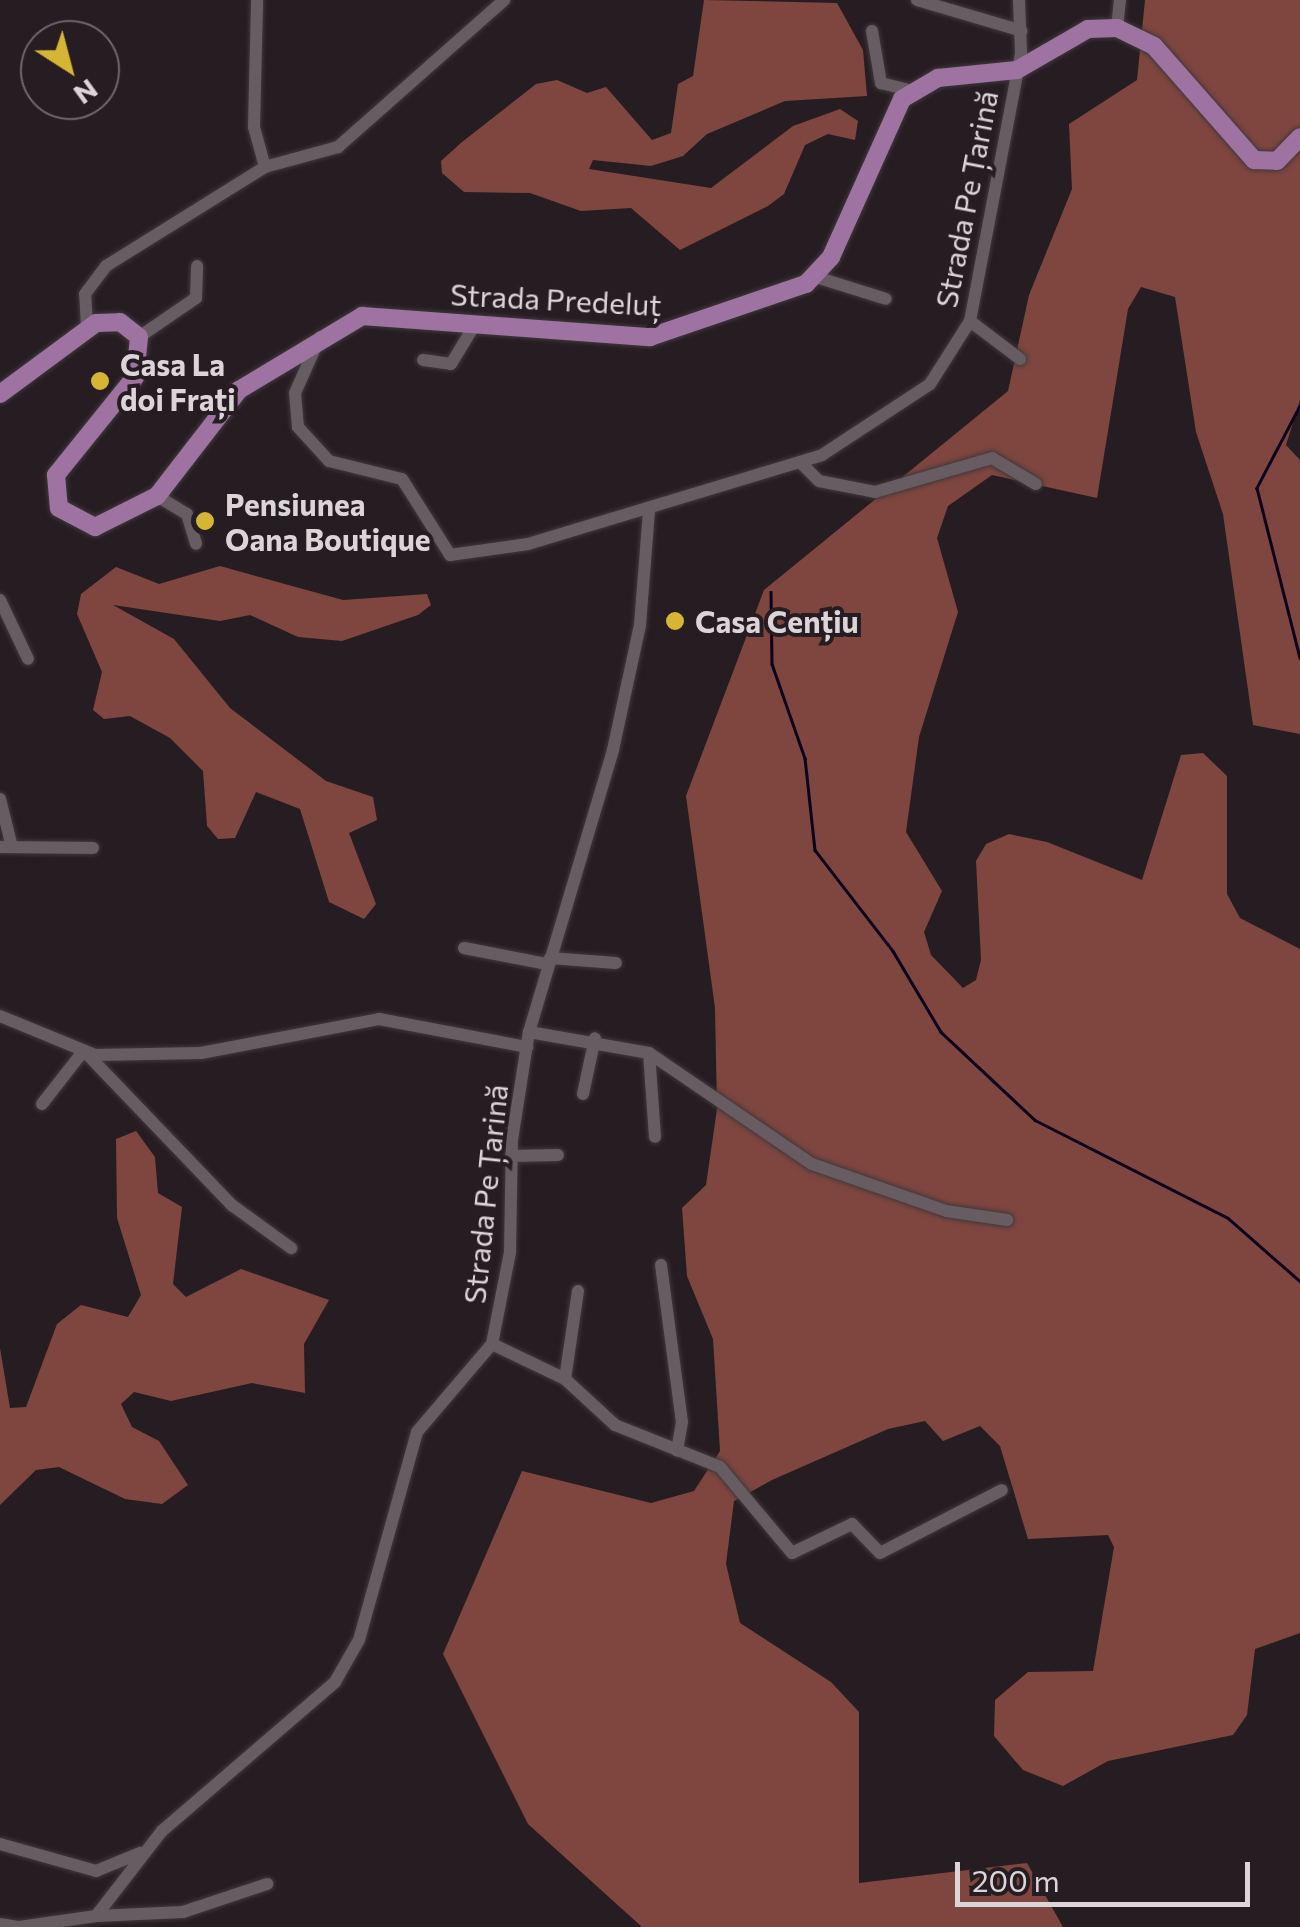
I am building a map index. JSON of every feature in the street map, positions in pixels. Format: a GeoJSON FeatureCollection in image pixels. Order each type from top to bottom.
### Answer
{"type":"FeatureCollection","features":[{"type":"Feature","properties":{"kind":"main road"},"geometry":{"type":"LineString","coordinates":[[816,277],[887,121],[912,91],[948,75],[1016,70],[1079,32],[1118,28],[1166,56],[1244,155],[1277,161],[1300,137]]}},
{"type":"Feature","properties":{"kind":"main road","name":"Strada Predeluț"},"geometry":{"type":"LineString","coordinates":[[139,336],[142,366],[62,460],[55,499],[74,523],[95,526],[156,496],[227,400],[320,337],[376,312],[474,326],[661,336],[816,277]]}},
{"type":"Feature","properties":{"kind":"main road"},"geometry":{"type":"LineString","coordinates":[[0,394],[87,328],[120,322],[139,336]]}},
{"type":"Feature","properties":{"kind":"street"},"geometry":{"type":"LineString","coordinates":[[257,0],[254,128],[265,168]]}},
{"type":"Feature","properties":{"kind":"street"},"geometry":{"type":"LineString","coordinates":[[87,328],[85,294],[106,266],[265,168],[338,148],[504,0]]}},
{"type":"Feature","properties":{"kind":"street"},"geometry":{"type":"LineString","coordinates":[[916,0],[1022,31]]}},
{"type":"Feature","properties":{"kind":"street","name":"Strada Pe Țarină"},"geometry":{"type":"LineString","coordinates":[[320,337],[295,393],[298,427],[329,461],[402,479],[450,555],[648,510],[801,462],[913,398],[946,366],[970,321],[1022,31],[1019,0]]}},
{"type":"Feature","properties":{"kind":"street"},"geometry":{"type":"LineString","coordinates":[[1118,28],[1120,0]]}},
{"type":"Feature","properties":{"kind":"street"},"geometry":{"type":"LineString","coordinates":[[872,31],[882,83],[912,91]]}},
{"type":"Feature","properties":{"kind":"street"},"geometry":{"type":"LineString","coordinates":[[139,336],[196,298],[198,266]]}},
{"type":"Feature","properties":{"kind":"street"},"geometry":{"type":"LineString","coordinates":[[816,277],[886,298]]}},
{"type":"Feature","properties":{"kind":"street"},"geometry":{"type":"LineString","coordinates":[[970,321],[1020,359]]}},
{"type":"Feature","properties":{"kind":"street"},"geometry":{"type":"LineString","coordinates":[[423,360],[451,364],[474,326]]}},
{"type":"Feature","properties":{"kind":"street"},"geometry":{"type":"LineString","coordinates":[[801,462],[819,480],[864,491],[992,458],[1036,484]]}},
{"type":"Feature","properties":{"kind":"street"},"geometry":{"type":"LineString","coordinates":[[156,496],[188,514],[196,544]]}},
{"type":"Feature","properties":{"kind":"street","name":"Strada Pe Țarină"},"geometry":{"type":"LineString","coordinates":[[96,1916],[146,1850],[349,1663],[412,1444],[492,1344],[510,1252],[511,1156],[528,1039],[613,750],[640,624],[648,510]]}},
{"type":"Feature","properties":{"kind":"street"},"geometry":{"type":"LineString","coordinates":[[0,600],[28,659]]}},
{"type":"Feature","properties":{"kind":"street"},"geometry":{"type":"LineString","coordinates":[[0,799],[6,846],[93,848]]}},
{"type":"Feature","properties":{"kind":"street"},"geometry":{"type":"LineString","coordinates":[[464,948],[549,961],[616,963]]}},
{"type":"Feature","properties":{"kind":"street"},"geometry":{"type":"LineString","coordinates":[[0,1016],[84,1054],[232,1206],[291,1248]]}},
{"type":"Feature","properties":{"kind":"street"},"geometry":{"type":"LineString","coordinates":[[42,1104],[84,1054],[200,1053],[379,1019],[528,1039],[595,1038],[649,1053],[812,1164],[946,1211],[1007,1220]]}},
{"type":"Feature","properties":{"kind":"street"},"geometry":{"type":"LineString","coordinates":[[583,1094],[595,1038]]}},
{"type":"Feature","properties":{"kind":"street"},"geometry":{"type":"LineString","coordinates":[[649,1053],[655,1137]]}},
{"type":"Feature","properties":{"kind":"street"},"geometry":{"type":"LineString","coordinates":[[511,1156],[558,1156]]}},
{"type":"Feature","properties":{"kind":"street"},"geometry":{"type":"LineString","coordinates":[[661,1264],[682,1422],[677,1452]]}},
{"type":"Feature","properties":{"kind":"street"},"geometry":{"type":"LineString","coordinates":[[566,1379],[578,1291]]}},
{"type":"Feature","properties":{"kind":"street"},"geometry":{"type":"LineString","coordinates":[[492,1344],[566,1379],[615,1425],[720,1467],[792,1553],[852,1524],[880,1554],[1002,1490]]}},
{"type":"Feature","properties":{"kind":"street"},"geometry":{"type":"LineString","coordinates":[[0,1844],[96,1871],[146,1850]]}},
{"type":"Feature","properties":{"kind":"street"},"geometry":{"type":"LineString","coordinates":[[96,1871],[108,1900]]}},
{"type":"Feature","properties":{"kind":"street"},"geometry":{"type":"LineString","coordinates":[[0,1924],[18,1927],[96,1916],[183,1912],[266,1884]]}},
{"type":"Feature","properties":{"kind":"shaded area"},"geometry":{"type":"Polygon","coordinates":[[[704,0],[837,3],[863,50],[867,96],[785,101],[707,134],[683,156],[651,166],[593,160],[589,169],[711,188],[793,126],[840,109],[858,121],[855,140],[828,134],[805,145],[784,194],[768,206],[680,250],[631,208],[581,211],[530,193],[464,192],[442,173],[441,161],[462,142],[536,84],[557,80],[587,93],[606,87],[652,140],[671,133],[678,84],[693,76],[704,0]]]}},
{"type":"Feature","properties":{"kind":"shaded area"},"geometry":{"type":"Polygon","coordinates":[[[1145,0],[1300,0],[1300,400],[1286,445],[1300,460],[1300,734],[1253,725],[1223,514],[1196,432],[1175,297],[1141,287],[1128,309],[1097,498],[992,475],[948,506],[937,538],[958,612],[919,737],[906,832],[942,891],[924,932],[931,955],[963,988],[976,980],[981,960],[976,861],[986,844],[1009,834],[1047,842],[1142,880],[1181,755],[1203,753],[1227,776],[1227,894],[1240,918],[1300,949],[1300,1633],[1255,1649],[1247,1715],[1233,1735],[1108,1761],[1063,1786],[1023,1770],[994,1736],[995,1700],[1028,1672],[1093,1671],[1114,1547],[1108,1535],[1028,1539],[1000,1446],[980,1426],[943,1441],[925,1421],[888,1429],[772,1480],[734,1501],[726,1564],[740,1623],[831,1682],[859,1712],[859,1883],[1027,1863],[1063,1927],[642,1927],[528,1824],[443,1654],[522,1471],[651,1503],[694,1491],[720,1451],[713,1339],[687,1276],[682,1208],[706,1185],[717,1109],[715,1008],[686,796],[764,590],[1008,391],[1029,295],[1072,189],[1069,124],[1137,80],[1145,0]]]}},
{"type":"Feature","properties":{"kind":"shaded area"},"geometry":{"type":"Polygon","coordinates":[[[220,566],[343,600],[427,594],[431,605],[418,615],[342,641],[298,637],[250,615],[220,621],[113,605],[174,639],[230,708],[326,781],[373,797],[377,820],[349,833],[376,904],[364,919],[329,902],[300,809],[256,792],[235,838],[218,839],[207,826],[203,771],[170,738],[130,716],[104,719],[93,710],[102,672],[77,614],[81,594],[116,567],[159,584],[220,566]]]}},
{"type":"Feature","properties":{"kind":"shaded area"},"geometry":{"type":"Polygon","coordinates":[[[136,1131],[155,1157],[158,1193],[182,1207],[173,1284],[186,1297],[241,1269],[329,1300],[304,1344],[305,1393],[252,1383],[171,1401],[134,1392],[121,1404],[132,1427],[159,1441],[188,1485],[162,1504],[125,1499],[59,1467],[36,1470],[0,1505],[0,1348],[10,1408],[26,1407],[57,1324],[81,1305],[128,1317],[141,1295],[117,1218],[116,1139],[136,1131]]]}},
{"type":"Feature","properties":{"kind":"waterway"},"geometry":{"type":"LineString","coordinates":[[1300,406],[1257,488],[1300,658]]}},
{"type":"Feature","properties":{"kind":"waterway"},"geometry":{"type":"LineString","coordinates":[[771,592],[772,664],[805,758],[815,850],[893,951],[941,1032],[1035,1120],[1228,1218],[1300,1281]]}},
{"type":"Feature","properties":{"kind":"place","name":"Casa La doi Frați"},"geometry":{"type":"Point","coordinates":[100,381]}},
{"type":"Feature","properties":{"kind":"place","name":"Pensiunea Oana Boutique"},"geometry":{"type":"Point","coordinates":[205,521]}},
{"type":"Feature","properties":{"kind":"place","name":"Casa Cențiu"},"geometry":{"type":"Point","coordinates":[675,621]}}]}
